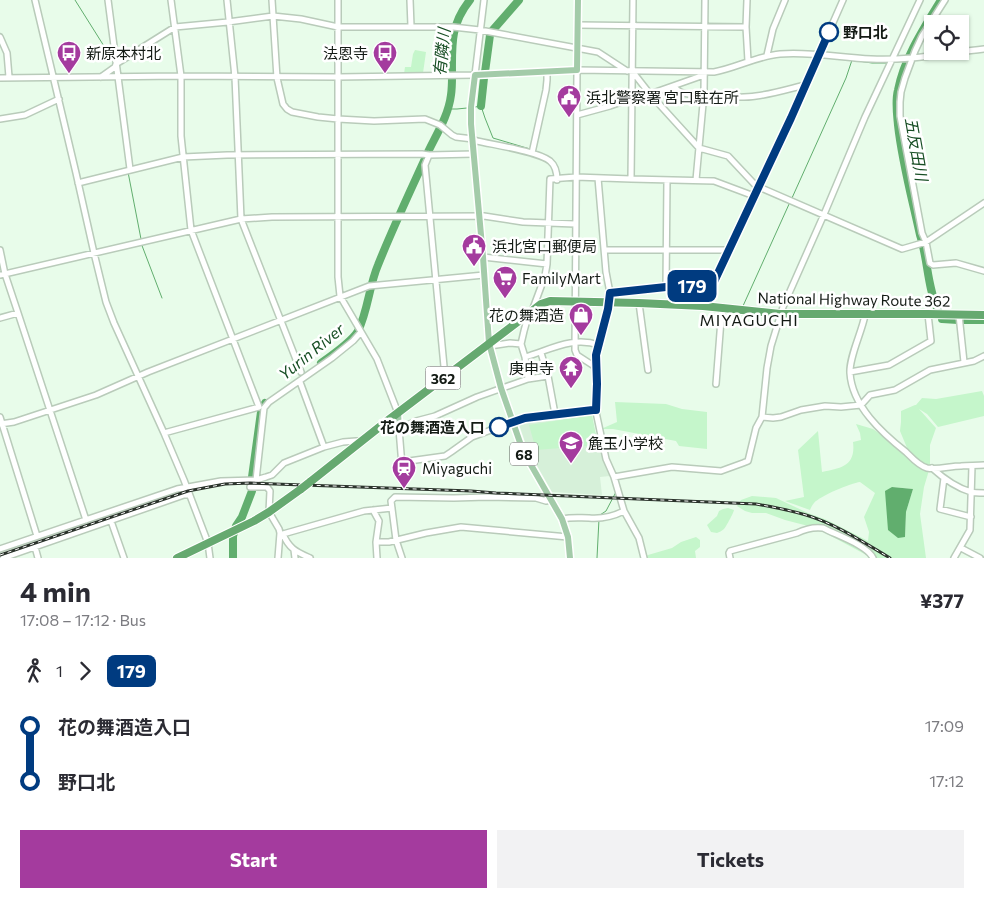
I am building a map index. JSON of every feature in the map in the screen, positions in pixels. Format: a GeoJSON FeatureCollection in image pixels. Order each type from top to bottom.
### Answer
{"type":"FeatureCollection","features":[{"type":"Feature","properties":{"kind":"highway","name":"National Highway Route 362"},"geometry":{"type":"LineString","coordinates":[[177,558],[269,512],[445,376],[489,345],[532,310],[550,301],[722,307],[780,314],[984,315]]}},
{"type":"Feature","properties":{"kind":"main road"},"geometry":{"type":"LineString","coordinates":[[489,345],[471,124],[474,74],[577,70],[578,0]]}},
{"type":"Feature","properties":{"kind":"main road","name":"68"},"geometry":{"type":"LineString","coordinates":[[489,345],[501,388],[523,451],[562,519],[568,537],[570,558]]}},
{"type":"Feature","properties":{"kind":"main road"},"geometry":{"type":"LineString","coordinates":[[398,413],[399,429]]}},
{"type":"Feature","properties":{"kind":"street"},"geometry":{"type":"LineString","coordinates":[[34,0],[59,98],[106,302],[188,491],[208,543],[210,558]]}},
{"type":"Feature","properties":{"kind":"street"},"geometry":{"type":"LineString","coordinates":[[108,0],[128,170]]}},
{"type":"Feature","properties":{"kind":"street"},"geometry":{"type":"LineString","coordinates":[[171,0],[182,76],[181,136],[190,230],[261,407],[253,480]]}},
{"type":"Feature","properties":{"kind":"street"},"geometry":{"type":"LineString","coordinates":[[226,0],[234,77],[241,219],[301,372]]}},
{"type":"Feature","properties":{"kind":"street"},"geometry":{"type":"LineString","coordinates":[[272,0],[278,78],[283,104],[287,109],[292,112],[338,119],[374,121],[425,119],[441,126],[456,137],[543,157],[552,162],[557,172],[557,180]]}},
{"type":"Feature","properties":{"kind":"street"},"geometry":{"type":"LineString","coordinates":[[338,0],[338,277],[340,296],[377,359],[398,413]]}},
{"type":"Feature","properties":{"kind":"street"},"geometry":{"type":"LineString","coordinates":[[410,0],[411,26]]}},
{"type":"Feature","properties":{"kind":"street"},"geometry":{"type":"LineString","coordinates":[[0,78],[182,76],[278,78],[474,74],[484,0]]}},
{"type":"Feature","properties":{"kind":"street"},"geometry":{"type":"LineString","coordinates":[[631,179],[633,98],[630,71],[633,0]]}},
{"type":"Feature","properties":{"kind":"street"},"geometry":{"type":"LineString","coordinates":[[696,180],[704,95],[705,0]]}},
{"type":"Feature","properties":{"kind":"street"},"geometry":{"type":"LineString","coordinates":[[747,0],[748,61]]}},
{"type":"Feature","properties":{"kind":"street"},"geometry":{"type":"LineString","coordinates":[[767,55],[773,29],[784,0]]}},
{"type":"Feature","properties":{"kind":"street"},"geometry":{"type":"LineString","coordinates":[[703,306],[843,0]]}},
{"type":"Feature","properties":{"kind":"street"},"geometry":{"type":"LineString","coordinates":[[614,477],[672,467],[721,471],[748,461],[756,428],[762,416],[767,368],[780,314],[865,117],[920,0]]}},
{"type":"Feature","properties":{"kind":"street"},"geometry":{"type":"LineString","coordinates":[[945,0],[910,58],[901,92],[900,116],[924,243],[930,263],[933,265],[956,263],[984,271]]}},
{"type":"Feature","properties":{"kind":"street"},"geometry":{"type":"LineString","coordinates":[[101,77],[175,27],[273,16],[301,19],[338,27],[411,26],[455,27],[480,30],[598,52],[630,71],[699,148],[728,156],[758,187],[902,250],[924,243],[984,203]]}},
{"type":"Feature","properties":{"kind":"street"},"geometry":{"type":"LineString","coordinates":[[578,25],[746,27]]}},
{"type":"Feature","properties":{"kind":"street"},"geometry":{"type":"LineString","coordinates":[[0,37],[7,53],[9,77]]}},
{"type":"Feature","properties":{"kind":"street"},"geometry":{"type":"LineString","coordinates":[[597,368],[576,353],[574,342],[577,70],[704,73],[724,70],[767,55],[794,53],[892,61],[984,49]]}},
{"type":"Feature","properties":{"kind":"street"},"geometry":{"type":"LineString","coordinates":[[532,153],[546,90],[547,72]]}},
{"type":"Feature","properties":{"kind":"street"},"geometry":{"type":"LineString","coordinates":[[577,115],[650,94],[704,73]]}},
{"type":"Feature","properties":{"kind":"street"},"geometry":{"type":"LineString","coordinates":[[674,86],[676,90],[686,94],[755,97],[805,85]]}},
{"type":"Feature","properties":{"kind":"street"},"geometry":{"type":"LineString","coordinates":[[0,118],[25,115],[59,98]]}},
{"type":"Feature","properties":{"kind":"street"},"geometry":{"type":"LineString","coordinates":[[78,183],[183,157],[474,154]]}},
{"type":"Feature","properties":{"kind":"street"},"geometry":{"type":"LineString","coordinates":[[429,155],[425,165],[445,376]]}},
{"type":"Feature","properties":{"kind":"street"},"geometry":{"type":"LineString","coordinates":[[598,178],[606,272],[610,293],[596,355],[595,410],[606,459],[614,477],[624,511],[639,538],[644,558]]}},
{"type":"Feature","properties":{"kind":"street"},"geometry":{"type":"LineString","coordinates":[[528,379],[521,344],[526,320],[532,310],[547,264],[550,179],[714,180],[754,196]]}},
{"type":"Feature","properties":{"kind":"street"},"geometry":{"type":"LineString","coordinates":[[666,287],[667,180]]}},
{"type":"Feature","properties":{"kind":"street"},"geometry":{"type":"LineString","coordinates":[[3,275],[241,219],[339,216],[484,216],[523,222],[575,224]]}},
{"type":"Feature","properties":{"kind":"street"},"geometry":{"type":"LineString","coordinates":[[0,250],[3,275],[18,313],[86,520]]}},
{"type":"Feature","properties":{"kind":"street"},"geometry":{"type":"LineString","coordinates":[[605,250],[729,250]]}},
{"type":"Feature","properties":{"kind":"street"},"geometry":{"type":"LineString","coordinates":[[483,257],[547,264]]}},
{"type":"Feature","properties":{"kind":"street"},"geometry":{"type":"LineString","coordinates":[[1,424],[96,395],[232,338],[371,286],[484,275]]}},
{"type":"Feature","properties":{"kind":"street"},"geometry":{"type":"LineString","coordinates":[[610,293],[666,287],[712,286]]}},
{"type":"Feature","properties":{"kind":"street"},"geometry":{"type":"LineString","coordinates":[[639,303],[648,370]]}},
{"type":"Feature","properties":{"kind":"street"},"geometry":{"type":"LineString","coordinates":[[716,384],[722,307]]}},
{"type":"Feature","properties":{"kind":"street"},"geometry":{"type":"LineString","coordinates":[[0,318],[18,313]]}},
{"type":"Feature","properties":{"kind":"street"},"geometry":{"type":"LineString","coordinates":[[865,314],[850,372],[853,388],[861,405],[883,432],[921,466],[932,468],[984,465]]}},
{"type":"Feature","properties":{"kind":"street"},"geometry":{"type":"LineString","coordinates":[[850,372],[889,365],[931,341],[928,314]]}},
{"type":"Feature","properties":{"kind":"street"},"geometry":{"type":"LineString","coordinates":[[959,315],[964,362]]}},
{"type":"Feature","properties":{"kind":"street"},"geometry":{"type":"LineString","coordinates":[[164,434],[261,407],[300,382],[354,341],[360,330]]}},
{"type":"Feature","properties":{"kind":"street"},"geometry":{"type":"LineString","coordinates":[[525,357],[569,342],[588,342],[599,345]]}},
{"type":"Feature","properties":{"kind":"street"},"geometry":{"type":"LineString","coordinates":[[489,345],[521,344]]}},
{"type":"Feature","properties":{"kind":"street"},"geometry":{"type":"LineString","coordinates":[[541,353],[548,376],[555,414]]}},
{"type":"Feature","properties":{"kind":"street"},"geometry":{"type":"LineString","coordinates":[[762,416],[773,418],[824,406],[861,405],[870,395],[895,390],[930,370],[974,361],[984,356]]}},
{"type":"Feature","properties":{"kind":"street"},"geometry":{"type":"LineString","coordinates":[[403,478],[399,429],[501,388],[528,379],[548,376]]}},
{"type":"Feature","properties":{"kind":"street"},"geometry":{"type":"LineString","coordinates":[[300,382],[324,447]]}},
{"type":"Feature","properties":{"kind":"street"},"geometry":{"type":"LineString","coordinates":[[402,462],[445,456],[472,438],[525,418],[595,410]]}},
{"type":"Feature","properties":{"kind":"street"},"geometry":{"type":"LineString","coordinates":[[0,417],[37,536]]}},
{"type":"Feature","properties":{"kind":"street"},"geometry":{"type":"LineString","coordinates":[[0,549],[86,520],[221,481],[253,480],[266,477],[272,475],[284,463],[324,447],[342,442],[362,441]]}},
{"type":"Feature","properties":{"kind":"street"},"geometry":{"type":"LineString","coordinates":[[954,558],[970,530],[972,466]]}},
{"type":"Feature","properties":{"kind":"street"},"geometry":{"type":"LineString","coordinates":[[932,468],[944,478],[962,488],[972,492],[984,493]]}},
{"type":"Feature","properties":{"kind":"street"},"geometry":{"type":"LineString","coordinates":[[944,478],[940,509],[971,517]]}},
{"type":"Feature","properties":{"kind":"street"},"geometry":{"type":"LineString","coordinates":[[252,487],[269,488],[269,512],[284,538],[294,550],[310,558]]}},
{"type":"Feature","properties":{"kind":"street"},"geometry":{"type":"LineString","coordinates":[[2,558],[184,495],[188,491]]}},
{"type":"Feature","properties":{"kind":"street"},"geometry":{"type":"LineString","coordinates":[[402,558],[396,540],[391,501],[395,497],[486,497],[551,500]]}},
{"type":"Feature","properties":{"kind":"street"},"geometry":{"type":"LineString","coordinates":[[282,534],[364,511],[392,508]]}},
{"type":"Feature","properties":{"kind":"street"},"geometry":{"type":"LineString","coordinates":[[373,510],[379,521],[376,542],[377,558]]}},
{"type":"Feature","properties":{"kind":"street"},"geometry":{"type":"LineString","coordinates":[[562,519],[573,517],[598,518],[624,511]]}},
{"type":"Feature","properties":{"kind":"street"},"geometry":{"type":"LineString","coordinates":[[111,520],[124,558]]}},
{"type":"Feature","properties":{"kind":"street"},"geometry":{"type":"LineString","coordinates":[[376,542],[389,542],[462,527],[568,537]]}},
{"type":"Feature","properties":{"kind":"street"},"geometry":{"type":"LineString","coordinates":[[730,558],[730,551],[804,530],[819,528],[824,528],[861,547],[871,554],[873,558]]}},
{"type":"Feature","properties":{"kind":"street"},"geometry":{"type":"LineString","coordinates":[[278,558],[282,534]]}},
{"type":"Feature","properties":{"kind":"street"},"geometry":{"type":"LineString","coordinates":[[35,547],[38,558]]}},
{"type":"Feature","properties":{"kind":"street"},"geometry":{"type":"LineString","coordinates":[[961,548],[980,558]]}},
{"type":"Feature","properties":{"kind":"street"},"geometry":{"type":"LineString","coordinates":[[294,550],[295,558]]}},
{"type":"Feature","properties":{"kind":"shaded area"},"geometry":{"type":"Polygon","coordinates":[[[415,50],[426,52],[423,73],[404,74],[405,67],[411,67],[415,50]]]}},
{"type":"Feature","properties":{"kind":"shaded area"},"geometry":{"type":"Polygon","coordinates":[[[982,391],[984,396],[984,416],[938,427],[927,414],[919,409],[936,428],[930,445],[930,467],[924,487],[920,514],[926,558],[872,558],[816,528],[766,513],[752,513],[737,506],[741,500],[752,496],[776,498],[827,520],[868,541],[869,532],[864,517],[875,493],[860,482],[843,487],[822,497],[814,503],[810,510],[785,501],[804,497],[798,450],[818,431],[822,472],[841,467],[850,461],[853,442],[861,440],[856,424],[873,429],[910,455],[900,431],[901,411],[916,405],[922,398],[936,399],[982,391]],[[893,487],[905,537],[906,512],[913,489],[893,487]]]}},
{"type":"Feature","properties":{"kind":"shaded area"},"geometry":{"type":"Polygon","coordinates":[[[615,402],[666,404],[682,409],[707,412],[707,449],[679,446],[676,441],[613,429],[601,429],[617,422],[615,402]]]}},
{"type":"Feature","properties":{"kind":"shaded area"},"geometry":{"type":"Polygon","coordinates":[[[592,415],[598,445],[536,450],[529,425],[592,415]]]}},
{"type":"Feature","properties":{"kind":"shaded area","name":"麁玉小学校"},"geometry":{"type":"Polygon","coordinates":[[[590,417],[610,476],[600,477],[602,495],[552,492],[527,448],[519,424],[590,417]]]}},
{"type":"Feature","properties":{"kind":"shaded area"},"geometry":{"type":"Polygon","coordinates":[[[892,487],[913,489],[906,512],[905,537],[898,538],[888,530],[885,491],[892,487]]]}},
{"type":"Feature","properties":{"kind":"shaded area"},"geometry":{"type":"Polygon","coordinates":[[[728,508],[734,510],[725,528],[717,533],[711,532],[707,525],[717,516],[719,511],[728,508]]]}},
{"type":"Feature","properties":{"kind":"shaded area"},"geometry":{"type":"Polygon","coordinates":[[[696,537],[700,540],[700,547],[695,551],[696,558],[644,558],[648,555],[672,548],[681,542],[696,537]]]}},
{"type":"Feature","properties":{"kind":"waterway"},"geometry":{"type":"LineString","coordinates":[[75,0],[114,62]]}},
{"type":"Feature","properties":{"kind":"waterway","name":"Yurin River"},"geometry":{"type":"LineString","coordinates":[[321,363],[341,348],[358,331],[378,265],[400,213],[444,121],[452,90],[454,36],[459,18],[470,0]]}},
{"type":"Feature","properties":{"kind":"waterway"},"geometry":{"type":"LineString","coordinates":[[485,72],[490,35],[519,0]]}},
{"type":"Feature","properties":{"kind":"waterway","name":"五反田川"},"geometry":{"type":"LineString","coordinates":[[938,310],[934,301],[905,166],[896,103],[905,66],[941,0]]}},
{"type":"Feature","properties":{"kind":"waterway"},"geometry":{"type":"LineString","coordinates":[[792,198],[846,78],[852,60],[888,63]]}},
{"type":"Feature","properties":{"kind":"waterway"},"geometry":{"type":"LineString","coordinates":[[894,62],[907,61]]}},
{"type":"Feature","properties":{"kind":"waterway"},"geometry":{"type":"LineString","coordinates":[[481,106],[484,78]]}},
{"type":"Feature","properties":{"kind":"waterway"},"geometry":{"type":"LineString","coordinates":[[475,107],[481,106],[493,138],[530,149]]}},
{"type":"Feature","properties":{"kind":"waterway"},"geometry":{"type":"LineString","coordinates":[[447,109],[467,108]]}},
{"type":"Feature","properties":{"kind":"waterway"},"geometry":{"type":"LineString","coordinates":[[128,172],[141,239]]}},
{"type":"Feature","properties":{"kind":"waterway"},"geometry":{"type":"LineString","coordinates":[[743,306],[790,202]]}},
{"type":"Feature","properties":{"kind":"waterway"},"geometry":{"type":"LineString","coordinates":[[141,243],[162,298]]}},
{"type":"Feature","properties":{"kind":"waterway","name":"五反田川"},"geometry":{"type":"LineString","coordinates":[[942,319],[958,320]]}},
{"type":"Feature","properties":{"kind":"waterway","name":"五反田川"},"geometry":{"type":"LineString","coordinates":[[963,320],[984,320]]}},
{"type":"Feature","properties":{"kind":"waterway","name":"Yurin River"},"geometry":{"type":"LineString","coordinates":[[233,558],[233,536],[252,491],[252,477],[261,412],[265,403]]}},
{"type":"Feature","properties":{"kind":"waterway"},"geometry":{"type":"LineString","coordinates":[[593,413],[596,422]]}},
{"type":"Feature","properties":{"kind":"waterway"},"geometry":{"type":"LineString","coordinates":[[605,462],[612,479]]}},
{"type":"Feature","properties":{"kind":"waterway"},"geometry":{"type":"LineString","coordinates":[[600,515],[606,511],[616,492]]}},
{"type":"Feature","properties":{"kind":"waterway"},"geometry":{"type":"LineString","coordinates":[[597,558],[599,519]]}},
{"type":"Feature","properties":{"kind":"railway"},"geometry":{"type":"LineString","coordinates":[[0,555],[188,491],[225,484],[250,483],[756,504],[806,515],[828,523],[890,558]]}},
{"type":"Feature","properties":{"kind":"bus line","name":"179"},"geometry":{"type":"LineString","coordinates":[[499,427],[525,418],[596,410],[596,355],[608,309],[610,293],[666,287],[712,286],[764,177],[829,32]]}},
{"type":"Feature","properties":{"kind":"place","name":"野口北"},"geometry":{"type":"Point","coordinates":[829,32]}},
{"type":"Feature","properties":{"kind":"place","name":"新原本村北"},"geometry":{"type":"Point","coordinates":[69,74]}},
{"type":"Feature","properties":{"kind":"place","name":"法恩寺"},"geometry":{"type":"Point","coordinates":[385,74]}},
{"type":"Feature","properties":{"kind":"place","name":"浜北警察署 宮口駐在所"},"geometry":{"type":"Point","coordinates":[569,118]}},
{"type":"Feature","properties":{"kind":"place","name":"浜北宮口郵便局"},"geometry":{"type":"Point","coordinates":[474,267]}},
{"type":"Feature","properties":{"kind":"place","name":"FamilyMart"},"geometry":{"type":"Point","coordinates":[505,299]}},
{"type":"Feature","properties":{"kind":"place","name":"花の舞酒造"},"geometry":{"type":"Point","coordinates":[581,336]}},
{"type":"Feature","properties":{"kind":"place","name":"庚申寺"},"geometry":{"type":"Point","coordinates":[571,389]}},
{"type":"Feature","properties":{"kind":"place","name":"花の舞酒造入口"},"geometry":{"type":"Point","coordinates":[499,427]}},
{"type":"Feature","properties":{"kind":"place","name":"麁玉小学校"},"geometry":{"type":"Point","coordinates":[571,464]}},
{"type":"Feature","properties":{"kind":"place","name":"Miyaguchi"},"geometry":{"type":"Point","coordinates":[404,489]}},
{"type":"Feature","properties":{"kind":"district","name":"MIYAGUCHI"},"geometry":{"type":"Point","coordinates":[749,319]}},
{"type":"Feature","properties":{"kind":"water label","name":"有隣川"},"geometry":{"type":"Point","coordinates":[441,52]}}]}
